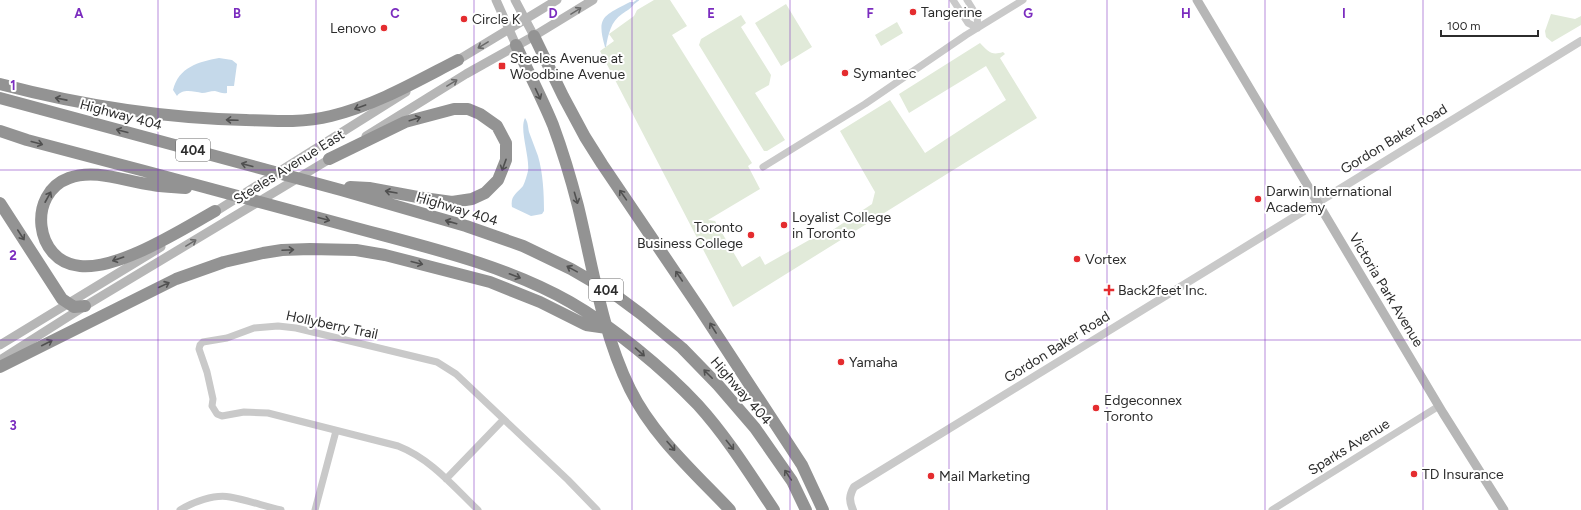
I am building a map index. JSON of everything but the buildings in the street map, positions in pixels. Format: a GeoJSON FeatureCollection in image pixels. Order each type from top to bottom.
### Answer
{"type":"FeatureCollection","features":[{"type":"Feature","properties":{"kind":"highway"},"geometry":{"type":"LineString","coordinates":[[534,36],[585,137],[700,308],[798,459],[823,510]]}},
{"type":"Feature","properties":{"kind":"highway"},"geometry":{"type":"LineString","coordinates":[[516,45],[552,124],[565,160],[578,206],[606,328],[630,390],[646,416],[672,448],[730,510]]}},
{"type":"Feature","properties":{"kind":"highway"},"geometry":{"type":"LineString","coordinates":[[0,84],[34,93],[102,107],[212,120],[274,121],[329,116],[353,110],[378,100],[458,60]]}},
{"type":"Feature","properties":{"kind":"highway","name":"Highway 404"},"geometry":{"type":"LineString","coordinates":[[0,98],[325,186],[466,226],[523,246],[571,269],[614,294],[682,348],[718,385],[760,435],[792,481],[806,510]]}},
{"type":"Feature","properties":{"kind":"highway"},"geometry":{"type":"LineString","coordinates":[[325,186],[369,188],[452,202],[472,199],[485,193],[498,180],[506,160],[506,143],[497,126],[480,114],[468,109],[454,109],[405,122],[329,159]]}},
{"type":"Feature","properties":{"kind":"highway","name":"404"},"geometry":{"type":"LineString","coordinates":[[0,131],[28,140],[478,262],[525,280],[570,302],[609,328],[637,350],[698,405],[741,459],[774,510]]}},
{"type":"Feature","properties":{"kind":"highway"},"geometry":{"type":"LineString","coordinates":[[216,211],[142,250],[97,266],[78,266],[63,261],[51,251],[45,242],[41,229],[41,215],[45,200],[54,187],[69,178],[98,175],[153,186],[219,191]]}},
{"type":"Feature","properties":{"kind":"highway"},"geometry":{"type":"LineString","coordinates":[[0,203],[62,299],[74,307],[85,306]]}},
{"type":"Feature","properties":{"kind":"highway"},"geometry":{"type":"LineString","coordinates":[[0,367],[176,279],[224,262],[256,254],[310,248],[356,250],[385,255],[490,282],[540,302],[586,325],[609,328]]}},
{"type":"Feature","properties":{"kind":"main road"},"geometry":{"type":"LineString","coordinates":[[496,0],[516,45]]}},
{"type":"Feature","properties":{"kind":"main road"},"geometry":{"type":"LineString","coordinates":[[515,0],[534,36]]}},
{"type":"Feature","properties":{"kind":"main road","name":"Steeles Avenue East"},"geometry":{"type":"LineString","coordinates":[[0,345],[125,270],[315,149],[557,0]]}},
{"type":"Feature","properties":{"kind":"main road","name":"Steeles Avenue East"},"geometry":{"type":"LineString","coordinates":[[0,360],[85,306],[219,226],[447,86],[593,0]]}},
{"type":"Feature","properties":{"kind":"main road","name":"Victoria Park Avenue"},"geometry":{"type":"LineString","coordinates":[[1197,0],[1439,406],[1504,510]]}},
{"type":"Feature","properties":{"kind":"street"},"geometry":{"type":"LineString","coordinates":[[953,0],[968,23],[978,28]]}},
{"type":"Feature","properties":{"kind":"street"},"geometry":{"type":"LineString","coordinates":[[967,0],[977,16],[978,28]]}},
{"type":"Feature","properties":{"kind":"street"},"geometry":{"type":"LineString","coordinates":[[763,167],[886,91],[913,70],[1023,0]]}},
{"type":"Feature","properties":{"kind":"street","name":"Gordon Baker Road"},"geometry":{"type":"LineString","coordinates":[[853,510],[850,504],[849,495],[854,487],[1581,41]]}},
{"type":"Feature","properties":{"kind":"street","name":"Hollyberry Trail"},"geometry":{"type":"LineString","coordinates":[[478,510],[433,466],[412,451],[391,444],[268,413],[244,412],[222,416],[217,414],[212,406],[211,390],[207,372],[199,349],[200,345],[204,342],[227,338],[254,328],[283,326],[428,359],[441,364],[453,371],[568,480],[597,510]]}},
{"type":"Feature","properties":{"kind":"street","name":"Sparks Avenue"},"geometry":{"type":"LineString","coordinates":[[1272,510],[1439,406]]}},
{"type":"Feature","properties":{"kind":"street"},"geometry":{"type":"LineString","coordinates":[[446,479],[503,420]]}},
{"type":"Feature","properties":{"kind":"street"},"geometry":{"type":"LineString","coordinates":[[316,510],[336,431]]}},
{"type":"Feature","properties":{"kind":"street"},"geometry":{"type":"LineString","coordinates":[[180,510],[190,504],[206,499],[228,496],[246,502],[281,510]]}},
{"type":"Feature","properties":{"kind":"street"},"geometry":{"type":"LineString","coordinates":[[243,509],[246,502]]}},
{"type":"Feature","properties":{"kind":"green space"},"geometry":{"type":"Polygon","coordinates":[[[654,0],[670,0],[687,26],[672,35],[752,163],[748,166],[760,189],[708,220],[715,221],[742,267],[760,256],[765,265],[811,239],[819,239],[872,204],[875,192],[840,131],[890,100],[925,153],[1006,100],[986,66],[909,113],[899,94],[980,43],[990,52],[1003,52],[1005,54],[1000,58],[1037,118],[733,307],[600,51],[614,41],[609,34],[634,16],[637,10],[654,0]]]}},
{"type":"Feature","properties":{"kind":"green space"},"geometry":{"type":"Polygon","coordinates":[[[786,4],[812,47],[781,66],[755,23],[786,4]]]}},
{"type":"Feature","properties":{"kind":"green space"},"geometry":{"type":"Polygon","coordinates":[[[1551,14],[1575,19],[1581,16],[1581,25],[1552,42],[1546,37],[1545,31],[1551,14]]]}},
{"type":"Feature","properties":{"kind":"green space"},"geometry":{"type":"Polygon","coordinates":[[[741,15],[746,23],[741,27],[771,75],[769,85],[755,93],[785,140],[767,151],[764,151],[699,45],[701,39],[741,15]]]}},
{"type":"Feature","properties":{"kind":"green space"},"geometry":{"type":"Polygon","coordinates":[[[897,22],[903,33],[881,46],[875,35],[897,22]]]}},
{"type":"Feature","properties":{"kind":"water"},"geometry":{"type":"Polygon","coordinates":[[[630,2],[633,2],[634,4],[615,20],[605,47],[601,29],[604,18],[608,14],[630,2]]]}},
{"type":"Feature","properties":{"kind":"water"},"geometry":{"type":"Polygon","coordinates":[[[219,58],[232,60],[237,64],[234,86],[227,86],[227,93],[215,91],[202,93],[185,91],[177,96],[173,90],[176,82],[185,71],[190,67],[204,61],[219,58]]]}},
{"type":"Feature","properties":{"kind":"water"},"geometry":{"type":"Polygon","coordinates":[[[525,118],[540,163],[543,190],[544,211],[542,214],[531,216],[512,207],[514,195],[523,186],[528,171],[528,158],[523,129],[525,118]]]}},
{"type":"Feature","properties":{"kind":"waterway"},"geometry":{"type":"LineString","coordinates":[[634,3],[638,0]]}},
{"type":"Feature","properties":{"kind":"place","name":"Tangerine"},"geometry":{"type":"Point","coordinates":[913,12]}},
{"type":"Feature","properties":{"kind":"place","name":"Circle K"},"geometry":{"type":"Point","coordinates":[464,19]}},
{"type":"Feature","properties":{"kind":"place","name":"Lenovo"},"geometry":{"type":"Point","coordinates":[384,28]}},
{"type":"Feature","properties":{"kind":"place","name":"Steeles Avenue at Woodbine Avenue"},"geometry":{"type":"Point","coordinates":[502,66]}},
{"type":"Feature","properties":{"kind":"place","name":"Symantec"},"geometry":{"type":"Point","coordinates":[845,73]}},
{"type":"Feature","properties":{"kind":"place","name":"Darwin International Academy"},"geometry":{"type":"Point","coordinates":[1258,199]}},
{"type":"Feature","properties":{"kind":"place","name":"Loyalist College in Toronto"},"geometry":{"type":"Point","coordinates":[784,225]}},
{"type":"Feature","properties":{"kind":"place","name":"Toronto Business College"},"geometry":{"type":"Point","coordinates":[751,235]}},
{"type":"Feature","properties":{"kind":"place","name":"Vortex"},"geometry":{"type":"Point","coordinates":[1077,259]}},
{"type":"Feature","properties":{"kind":"place","name":"Back2feet Inc."},"geometry":{"type":"Point","coordinates":[1109,290]}},
{"type":"Feature","properties":{"kind":"place","name":"Yamaha"},"geometry":{"type":"Point","coordinates":[841,362]}},
{"type":"Feature","properties":{"kind":"place","name":"Edgeconnex Toronto"},"geometry":{"type":"Point","coordinates":[1096,408]}},
{"type":"Feature","properties":{"kind":"place","name":"TD Insurance"},"geometry":{"type":"Point","coordinates":[1414,474]}},
{"type":"Feature","properties":{"kind":"place","name":"Mail Marketing"},"geometry":{"type":"Point","coordinates":[931,476]}}]}
